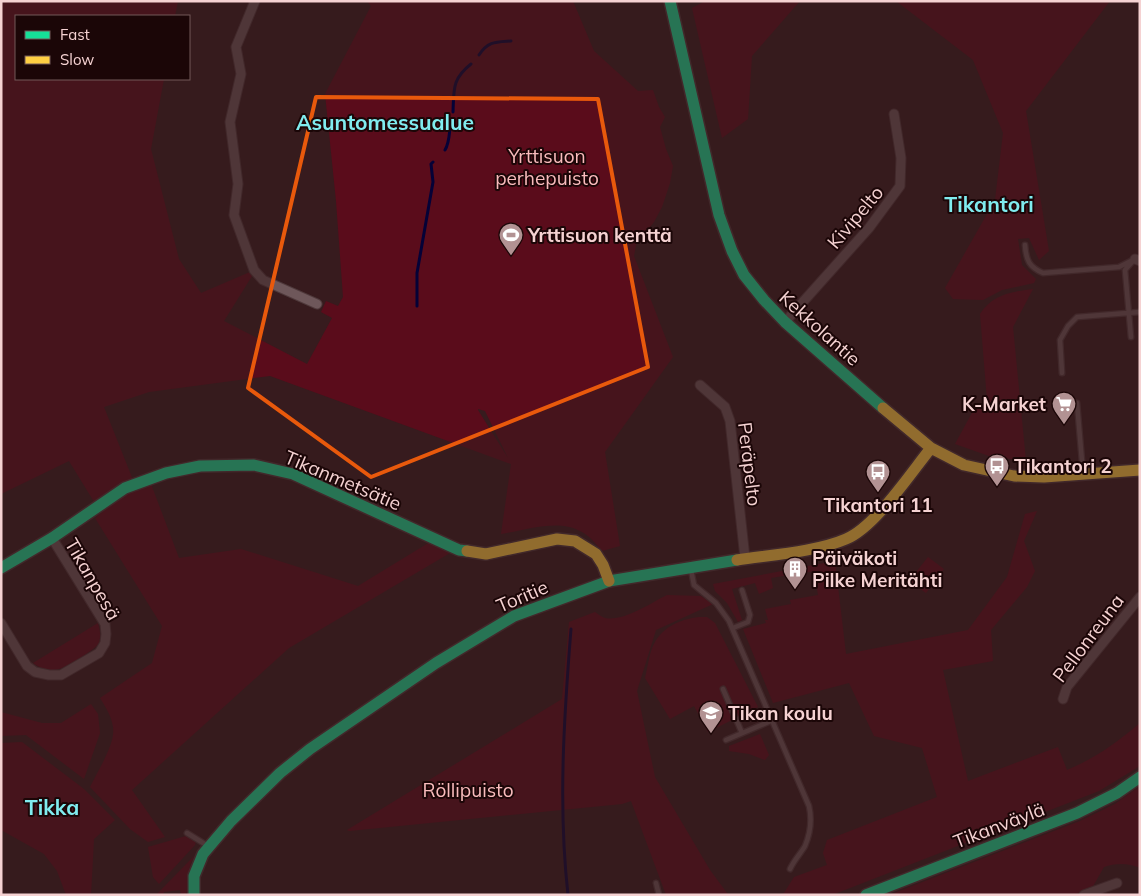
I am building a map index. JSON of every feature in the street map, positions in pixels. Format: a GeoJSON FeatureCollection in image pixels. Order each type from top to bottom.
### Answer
{"type":"FeatureCollection","features":[{"type":"Feature","properties":{"kind":"street"},"geometry":{"type":"LineString","coordinates":[[255,1],[236,47],[241,74],[230,122],[238,184],[234,215],[254,270],[263,280],[317,304]]}},
{"type":"Feature","properties":{"kind":"street","name":"Kekkolantie"},"geometry":{"type":"LineString","coordinates":[[670,1],[719,215],[732,252],[744,275],[785,322],[931,448],[964,465],[1014,476],[1044,477],[1140,470]]}},
{"type":"Feature","properties":{"kind":"street","name":"Kivipelto"},"geometry":{"type":"LineString","coordinates":[[785,322],[869,228],[900,186],[901,158],[894,114]]}},
{"type":"Feature","properties":{"kind":"street","name":"Peräpelto"},"geometry":{"type":"LineString","coordinates":[[700,385],[725,407],[730,421],[745,558]]}},
{"type":"Feature","properties":{"kind":"street","name":"Toritie"},"geometry":{"type":"LineString","coordinates":[[194,895],[196,869],[209,846],[280,773],[310,749],[436,663],[514,616],[609,581],[819,547],[846,539],[862,529],[876,516],[931,448]]}},
{"type":"Feature","properties":{"kind":"street","name":"Tikanmetsätie"},"geometry":{"type":"LineString","coordinates":[[1,568],[52,538],[126,488],[166,473],[200,466],[254,465],[293,474],[459,550],[471,553],[486,554],[556,539],[575,542],[596,554],[603,565],[609,581]]}},
{"type":"Feature","properties":{"kind":"street","name":"Tikanpesä"},"geometry":{"type":"LineString","coordinates":[[1,623],[27,666],[35,672],[61,675],[99,653],[105,643],[105,624],[52,538]]}},
{"type":"Feature","properties":{"kind":"street","name":"Pellonreuna"},"geometry":{"type":"LineString","coordinates":[[1063,699],[1067,687],[1140,597]]}},
{"type":"Feature","properties":{"kind":"street","name":"Tikanväylä"},"geometry":{"type":"LineString","coordinates":[[866,895],[1084,810],[1117,793],[1140,777]]}},
{"type":"Feature","properties":{"kind":"street"},"geometry":{"type":"LineString","coordinates":[[1084,895],[1117,883]]}},
{"type":"Feature","properties":{"kind":"lane"},"geometry":{"type":"LineString","coordinates":[[1025,245],[1028,262],[1034,269],[1043,273],[1119,267],[1137,260]]}},
{"type":"Feature","properties":{"kind":"lane"},"geometry":{"type":"LineString","coordinates":[[1131,338],[1125,270],[1137,260]]}},
{"type":"Feature","properties":{"kind":"lane"},"geometry":{"type":"LineString","coordinates":[[1062,373],[1060,340],[1068,326],[1078,317],[1140,312]]}},
{"type":"Feature","properties":{"kind":"lane"},"geometry":{"type":"LineString","coordinates":[[1077,403],[1083,474]]}},
{"type":"Feature","properties":{"kind":"lane"},"geometry":{"type":"LineString","coordinates":[[690,568],[694,585],[716,603],[733,628],[809,806],[811,815],[809,833],[804,847],[790,869]]}},
{"type":"Feature","properties":{"kind":"lane"},"geometry":{"type":"LineString","coordinates":[[733,628],[748,622],[750,615],[742,590]]}},
{"type":"Feature","properties":{"kind":"lane"},"geometry":{"type":"LineString","coordinates":[[723,689],[742,733]]}},
{"type":"Feature","properties":{"kind":"lane"},"geometry":{"type":"LineString","coordinates":[[726,740],[773,720]]}},
{"type":"Feature","properties":{"kind":"lane"},"geometry":{"type":"LineString","coordinates":[[187,833],[209,846]]}},
{"type":"Feature","properties":{"kind":"lane"},"geometry":{"type":"LineString","coordinates":[[656,884],[659,895]]}},
{"type":"Feature","properties":{"kind":"highlighted area"},"geometry":{"type":"Polygon","coordinates":[[[316,97],[598,99],[648,367],[371,477],[248,388],[316,97]]]}},
{"type":"Feature","properties":{"kind":"green space","name":"Yrttisuon perhepuisto"},"geometry":{"type":"Polygon","coordinates":[[[1,1],[178,1],[175,15],[15,15],[15,80],[164,80],[151,149],[179,259],[201,293],[250,272],[252,276],[224,321],[307,364],[332,318],[321,312],[326,301],[338,306],[343,297],[336,201],[325,94],[371,6],[367,1],[573,1],[594,51],[638,91],[653,90],[665,117],[660,127],[673,166],[670,183],[662,207],[654,222],[636,245],[634,256],[673,357],[605,452],[620,546],[602,551],[585,534],[573,528],[563,526],[542,526],[501,534],[511,464],[270,376],[149,392],[104,407],[133,480],[96,505],[69,461],[1,494],[1,1]],[[478,409],[478,410],[508,458],[485,411],[478,409]]]}},
{"type":"Feature","properties":{"kind":"green space"},"geometry":{"type":"Polygon","coordinates":[[[705,1],[800,1],[752,56],[748,119],[722,138],[692,8],[705,1]]]}},
{"type":"Feature","properties":{"kind":"green space"},"geometry":{"type":"Polygon","coordinates":[[[896,1],[1110,1],[1026,111],[1049,251],[1039,260],[1029,238],[1018,239],[1022,265],[1036,279],[1034,283],[1002,290],[983,300],[953,299],[945,288],[995,200],[1003,133],[973,60],[896,1]]]}},
{"type":"Feature","properties":{"kind":"green space"},"geometry":{"type":"Polygon","coordinates":[[[1033,289],[1013,327],[1026,461],[989,456],[955,444],[973,411],[987,400],[980,314],[991,302],[1003,295],[1033,289]]]}},
{"type":"Feature","properties":{"kind":"green space"},"geometry":{"type":"Polygon","coordinates":[[[151,484],[179,558],[241,549],[358,586],[430,542],[450,553],[289,648],[132,790],[165,837],[148,842],[130,829],[90,787],[107,754],[113,735],[112,720],[100,698],[152,663],[162,626],[95,518],[128,491],[151,484]]]}},
{"type":"Feature","properties":{"kind":"green space"},"geometry":{"type":"Polygon","coordinates":[[[1037,511],[1024,541],[1035,571],[1027,587],[991,630],[993,661],[943,670],[968,781],[1058,747],[1067,770],[1105,749],[1140,723],[1140,766],[1099,791],[832,895],[779,895],[784,893],[794,877],[827,865],[823,853],[827,840],[937,797],[922,748],[874,736],[849,683],[773,703],[743,629],[766,623],[765,620],[768,620],[765,609],[791,604],[790,600],[818,595],[814,571],[796,577],[795,574],[771,578],[773,588],[759,594],[755,583],[732,589],[742,620],[738,622],[727,603],[715,591],[713,584],[835,561],[846,654],[968,630],[1007,577],[1025,514],[1037,511]]]}},
{"type":"Feature","properties":{"kind":"green space"},"geometry":{"type":"Polygon","coordinates":[[[928,557],[944,569],[926,593],[909,581],[928,557]]]}},
{"type":"Feature","properties":{"kind":"green space","name":"Röllipuisto"},"geometry":{"type":"Polygon","coordinates":[[[667,595],[701,596],[713,604],[656,630],[637,691],[655,777],[710,870],[727,893],[732,895],[666,895],[631,801],[622,804],[347,830],[562,699],[569,622],[595,612],[605,618],[628,615],[667,595]]]}},
{"type":"Feature","properties":{"kind":"green space"},"geometry":{"type":"Polygon","coordinates":[[[699,617],[707,617],[715,623],[758,707],[708,732],[694,706],[670,719],[645,678],[652,648],[662,632],[674,624],[699,617]]]}},
{"type":"Feature","properties":{"kind":"green space"},"geometry":{"type":"Polygon","coordinates":[[[98,623],[99,643],[81,658],[56,670],[45,669],[33,663],[98,623]]]}},
{"type":"Feature","properties":{"kind":"green space"},"geometry":{"type":"Polygon","coordinates":[[[91,704],[98,714],[100,733],[84,779],[26,735],[1,736],[1,712],[42,723],[61,723],[91,704]]]}},
{"type":"Feature","properties":{"kind":"green space"},"geometry":{"type":"Polygon","coordinates":[[[760,734],[769,755],[765,760],[749,754],[729,751],[729,746],[760,734]]]}},
{"type":"Feature","properties":{"kind":"green space"},"geometry":{"type":"Polygon","coordinates":[[[22,742],[84,789],[115,820],[94,839],[91,895],[66,895],[57,871],[44,854],[1,830],[1,743],[22,742]]]}},
{"type":"Feature","properties":{"kind":"green space"},"geometry":{"type":"Polygon","coordinates":[[[1140,786],[1140,868],[1122,864],[1104,867],[1092,888],[1073,895],[889,895],[1080,821],[1115,804],[1140,786]]]}},
{"type":"Feature","properties":{"kind":"green space"},"geometry":{"type":"Polygon","coordinates":[[[186,836],[196,841],[195,845],[159,884],[153,877],[148,847],[186,836]]]}},
{"type":"Feature","properties":{"kind":"green space"},"geometry":{"type":"Polygon","coordinates":[[[194,856],[190,867],[186,895],[181,895],[180,890],[156,895],[194,856]]]}},
{"type":"Feature","properties":{"kind":"waterway"},"geometry":{"type":"LineString","coordinates":[[479,55],[489,45],[497,42],[511,41]]}},
{"type":"Feature","properties":{"kind":"waterway"},"geometry":{"type":"LineString","coordinates":[[453,112],[455,85],[460,75],[471,64]]}},
{"type":"Feature","properties":{"kind":"waterway"},"geometry":{"type":"LineString","coordinates":[[445,150],[449,140],[451,122]]}},
{"type":"Feature","properties":{"kind":"waterway"},"geometry":{"type":"LineString","coordinates":[[417,306],[417,273],[433,182],[431,164],[433,162]]}},
{"type":"Feature","properties":{"kind":"waterway"},"geometry":{"type":"LineString","coordinates":[[568,895],[563,828],[563,762],[571,629]]}},
{"type":"Feature","properties":{"kind":"traffic: fast"},"geometry":{"type":"LineString","coordinates":[[670,1],[719,215],[732,251],[744,275],[785,322],[883,408]]}},
{"type":"Feature","properties":{"kind":"traffic: fast"},"geometry":{"type":"LineString","coordinates":[[1,568],[52,538],[125,488],[166,473],[200,466],[254,465],[293,474],[459,550],[467,551]]}},
{"type":"Feature","properties":{"kind":"traffic: fast"},"geometry":{"type":"LineString","coordinates":[[194,895],[194,876],[203,854],[231,821],[280,773],[310,749],[436,663],[514,616],[609,581],[737,560]]}},
{"type":"Feature","properties":{"kind":"traffic: fast"},"geometry":{"type":"LineString","coordinates":[[866,895],[1077,813],[1117,793],[1140,777]]}},
{"type":"Feature","properties":{"kind":"traffic: slow"},"geometry":{"type":"LineString","coordinates":[[883,408],[931,448],[964,465],[1014,476],[1044,477],[1140,470]]}},
{"type":"Feature","properties":{"kind":"traffic: slow"},"geometry":{"type":"LineString","coordinates":[[737,560],[821,547],[846,539],[857,533],[892,499],[931,448]]}},
{"type":"Feature","properties":{"kind":"traffic: slow"},"geometry":{"type":"LineString","coordinates":[[467,551],[486,554],[557,539],[575,541],[596,554],[603,565],[609,581]]}},
{"type":"Feature","properties":{"kind":"place","name":"Yrttisuon kenttä"},"geometry":{"type":"Point","coordinates":[511,256]}},
{"type":"Feature","properties":{"kind":"place","name":"K-Market"},"geometry":{"type":"Point","coordinates":[1064,425]}},
{"type":"Feature","properties":{"kind":"place","name":"Tikantori 2"},"geometry":{"type":"Point","coordinates":[997,487]}},
{"type":"Feature","properties":{"kind":"place","name":"Tikantori 11"},"geometry":{"type":"Point","coordinates":[878,493]}},
{"type":"Feature","properties":{"kind":"place","name":"Päiväkoti Pilke Meritähti"},"geometry":{"type":"Point","coordinates":[795,590]}},
{"type":"Feature","properties":{"kind":"place","name":"Tikan koulu"},"geometry":{"type":"Point","coordinates":[711,734]}},
{"type":"Feature","properties":{"kind":"district","name":"Asuntomessualue"},"geometry":{"type":"Point","coordinates":[385,123]}},
{"type":"Feature","properties":{"kind":"district","name":"Tikantori"},"geometry":{"type":"Point","coordinates":[989,205]}},
{"type":"Feature","properties":{"kind":"district","name":"Tikka"},"geometry":{"type":"Point","coordinates":[52,808]}}]}
